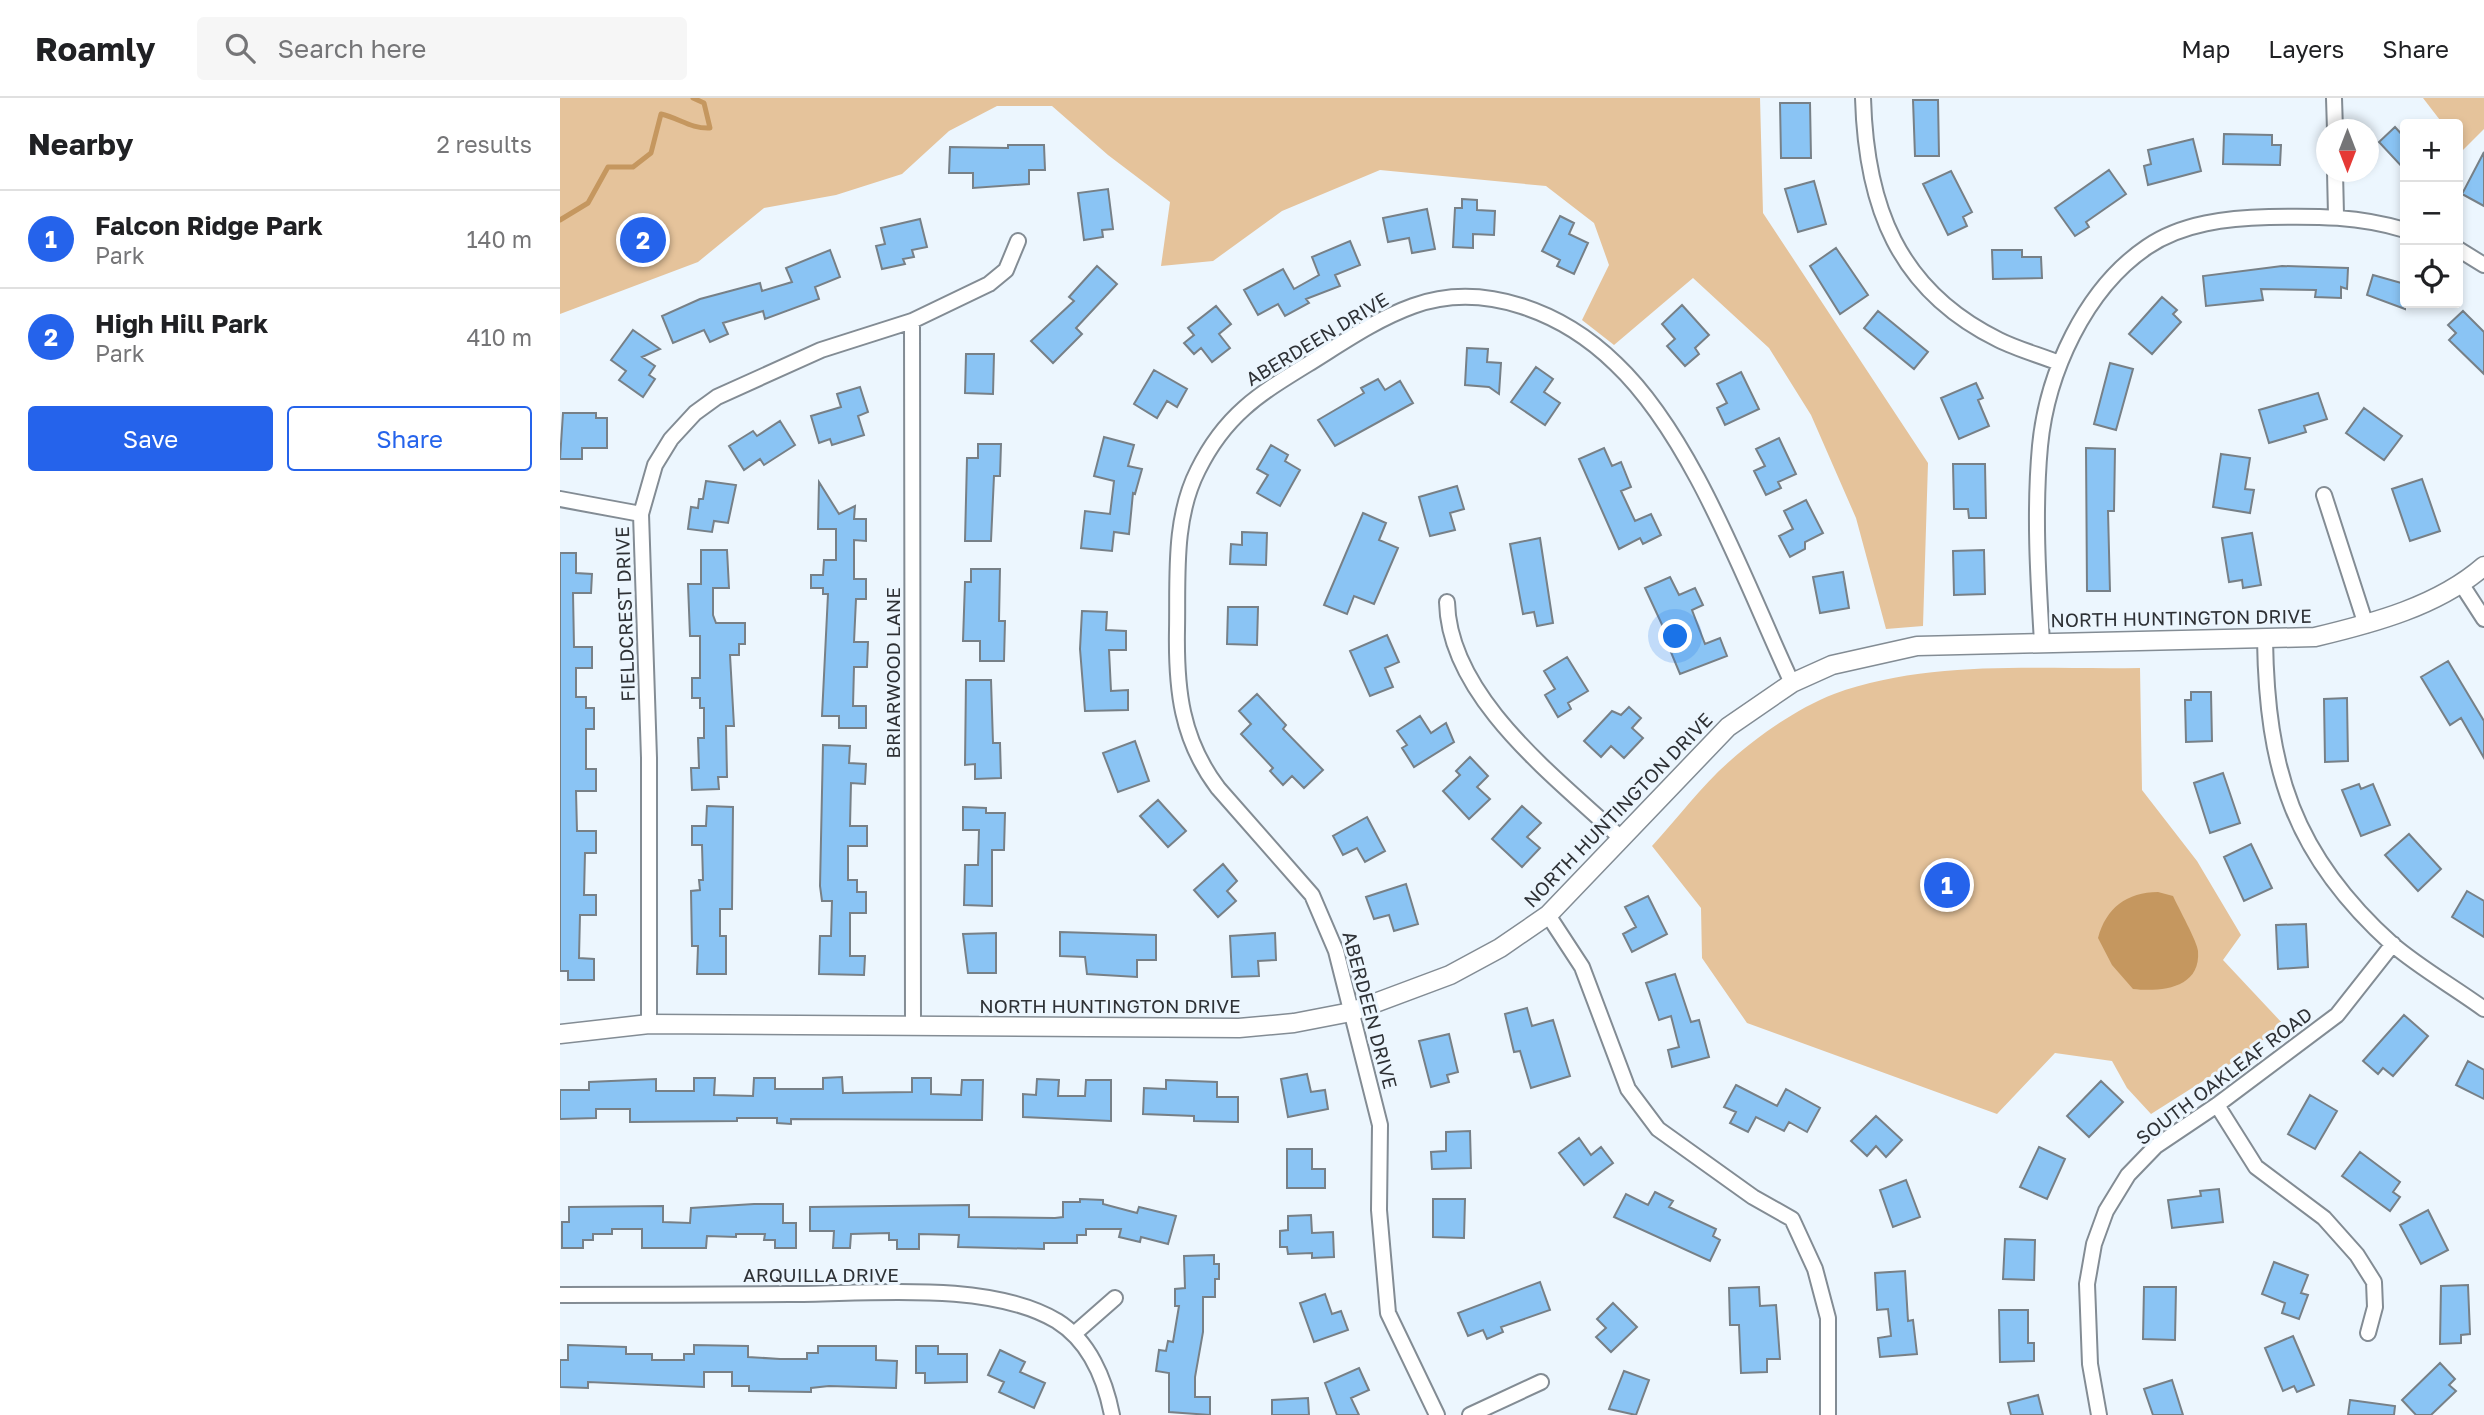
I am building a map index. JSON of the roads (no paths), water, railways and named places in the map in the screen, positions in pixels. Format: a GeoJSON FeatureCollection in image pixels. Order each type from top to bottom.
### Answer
{"type":"FeatureCollection","features":[{"type":"Feature","properties":{"kind":"street"},"geometry":{"type":"LineString","coordinates":[[1863,98],[1870,178],[1878,209],[1905,258],[1943,303],[1964,318],[1999,340],[2059,363]]}},
{"type":"Feature","properties":{"kind":"street"},"geometry":{"type":"LineString","coordinates":[[2334,98],[2335,119]]}},
{"type":"Feature","properties":{"kind":"street"},"geometry":{"type":"LineString","coordinates":[[2335,182],[2336,215]]}},
{"type":"Feature","properties":{"kind":"street"},"geometry":{"type":"LineString","coordinates":[[2042,642],[2038,573],[2040,444],[2059,363],[2087,310],[2108,281],[2149,245],[2210,222],[2243,218],[2336,215],[2400,229]]}},
{"type":"Feature","properties":{"kind":"street","name":"FIELDCREST DRIVE"},"geometry":{"type":"LineString","coordinates":[[649,1024],[649,758],[641,514],[655,465],[671,439],[695,413],[717,397],[821,350],[912,321],[989,284],[1006,270],[1018,241]]}},
{"type":"Feature","properties":{"kind":"street"},"geometry":{"type":"LineString","coordinates":[[2463,252],[2484,265]]}},
{"type":"Feature","properties":{"kind":"street","name":"ABERDEEN DRIVE"},"geometry":{"type":"LineString","coordinates":[[1437,1415],[1388,1313],[1379,1210],[1380,1125],[1336,951],[1312,895],[1206,773],[1190,742],[1179,702],[1178,552],[1187,495],[1210,450],[1230,421],[1251,399],[1384,318],[1416,305],[1448,299],[1491,300],[1529,307],[1556,320],[1615,363],[1634,382],[1671,434],[1700,484],[1792,683]]}},
{"type":"Feature","properties":{"kind":"street","name":"BRIARWOOD LANE"},"geometry":{"type":"LineString","coordinates":[[912,321],[913,1026]]}},
{"type":"Feature","properties":{"kind":"street"},"geometry":{"type":"LineString","coordinates":[[2324,495],[2366,625]]}},
{"type":"Feature","properties":{"kind":"street"},"geometry":{"type":"LineString","coordinates":[[560,499],[641,514]]}},
{"type":"Feature","properties":{"kind":"street","name":"NORTH HUNTINGTON DRIVE"},"geometry":{"type":"LineString","coordinates":[[560,1034],[649,1024],[1239,1028],[1294,1023],[1351,1012],[1450,975],[1492,953],[1548,915],[1728,727],[1792,683],[1832,665],[1917,646],[2315,637],[2366,625],[2462,585],[2484,566]]}},
{"type":"Feature","properties":{"kind":"street"},"geometry":{"type":"LineString","coordinates":[[2462,585],[2484,619]]}},
{"type":"Feature","properties":{"kind":"street"},"geometry":{"type":"LineString","coordinates":[[1447,602],[1448,624],[1459,654],[1478,690],[1511,735],[1622,839]]}},
{"type":"Feature","properties":{"kind":"street"},"geometry":{"type":"LineString","coordinates":[[2265,640],[2266,698],[2290,808],[2326,873],[2393,944],[2484,1009]]}},
{"type":"Feature","properties":{"kind":"street"},"geometry":{"type":"LineString","coordinates":[[1548,915],[1582,967],[1628,1089],[1658,1129],[1752,1197],[1792,1219],[1815,1269],[1828,1318],[1828,1415]]}},
{"type":"Feature","properties":{"kind":"street","name":"SOUTH OAKLEAF ROAD"},"geometry":{"type":"LineString","coordinates":[[2099,1415],[2090,1364],[2087,1284],[2094,1244],[2106,1211],[2128,1175],[2156,1146],[2217,1105],[2337,1015],[2393,944]]}},
{"type":"Feature","properties":{"kind":"street"},"geometry":{"type":"LineString","coordinates":[[2217,1105],[2256,1167],[2324,1218],[2357,1255],[2374,1282],[2375,1307],[2368,1333]]}},
{"type":"Feature","properties":{"kind":"street","name":"ARQUILLA DRIVE"},"geometry":{"type":"LineString","coordinates":[[560,1295],[972,1294],[1036,1311],[1074,1334],[1094,1363],[1112,1415]]}},
{"type":"Feature","properties":{"kind":"street"},"geometry":{"type":"LineString","coordinates":[[1074,1334],[1115,1298]]}},
{"type":"Feature","properties":{"kind":"street"},"geometry":{"type":"LineString","coordinates":[[1470,1415],[1541,1382]]}},
{"type":"Feature","properties":{"kind":"waterway"},"geometry":{"type":"LineString","coordinates":[[560,220],[588,203],[608,167],[633,167],[651,153],[661,114],[697,127],[710,128],[704,103],[693,98]]}},
{"type":"Feature","properties":{"kind":"place","name":"High Hill Park"},"geometry":{"type":"Point","coordinates":[643,240]}},
{"type":"Feature","properties":{"kind":"place","name":"Falcon Ridge Park"},"geometry":{"type":"Point","coordinates":[1947,885]}}]}
